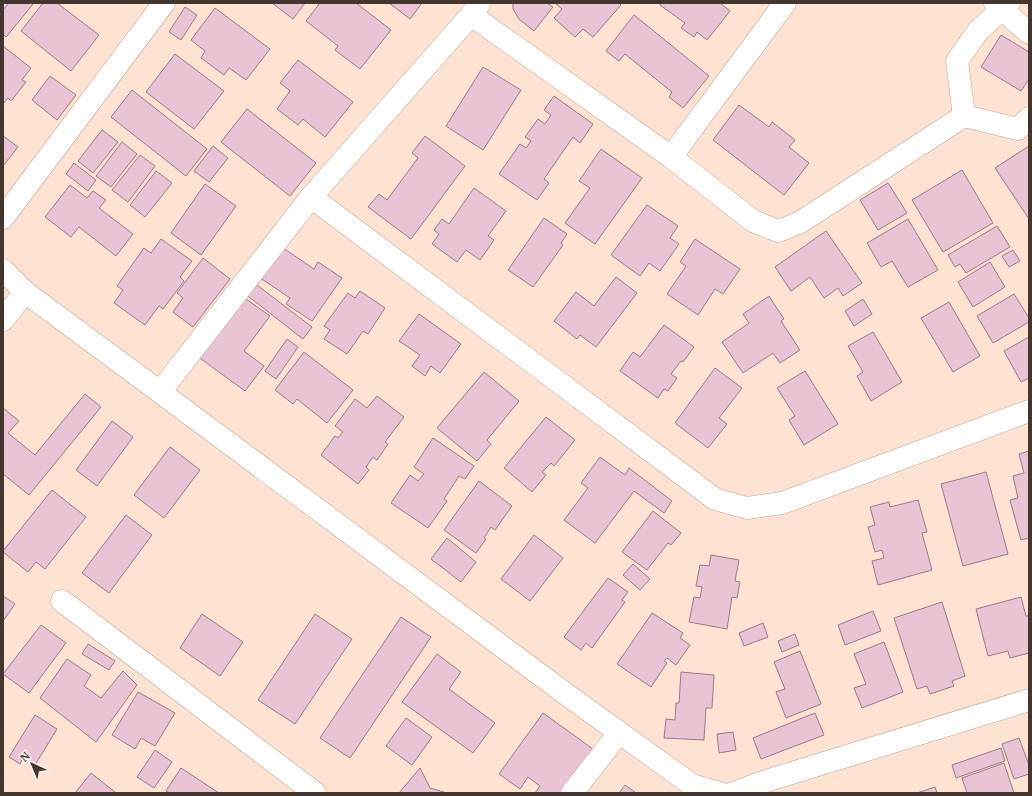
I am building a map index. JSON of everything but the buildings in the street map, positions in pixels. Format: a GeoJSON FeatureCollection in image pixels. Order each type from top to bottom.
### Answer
{"type":"FeatureCollection","features":[{"type":"Feature","properties":{"kind":"street"},"geometry":{"type":"LineString","coordinates":[[3,218],[164,3]]}},
{"type":"Feature","properties":{"kind":"street"},"geometry":{"type":"LineString","coordinates":[[671,157],[785,3]]}},
{"type":"Feature","properties":{"kind":"street"},"geometry":{"type":"LineString","coordinates":[[964,116],[957,61],[978,31],[1002,5],[1029,33]]}},
{"type":"Feature","properties":{"kind":"street"},"geometry":{"type":"LineString","coordinates":[[160,392],[311,197],[476,9],[753,221],[778,231],[799,223],[964,116],[1018,129],[1029,118]]}},
{"type":"Feature","properties":{"kind":"street"},"geometry":{"type":"LineString","coordinates":[[311,197],[715,499],[747,508],[782,503],[1029,411]]}},
{"type":"Feature","properties":{"kind":"street"},"geometry":{"type":"LineString","coordinates":[[3,270],[25,292],[619,733],[692,786],[721,793]]}},
{"type":"Feature","properties":{"kind":"street"},"geometry":{"type":"LineString","coordinates":[[3,320],[25,292]]}},
{"type":"Feature","properties":{"kind":"street"},"geometry":{"type":"LineString","coordinates":[[62,601],[315,793]]}},
{"type":"Feature","properties":{"kind":"street"},"geometry":{"type":"LineString","coordinates":[[733,793],[1029,700]]}},
{"type":"Feature","properties":{"kind":"street"},"geometry":{"type":"LineString","coordinates":[[572,793],[619,733]]}}]}
